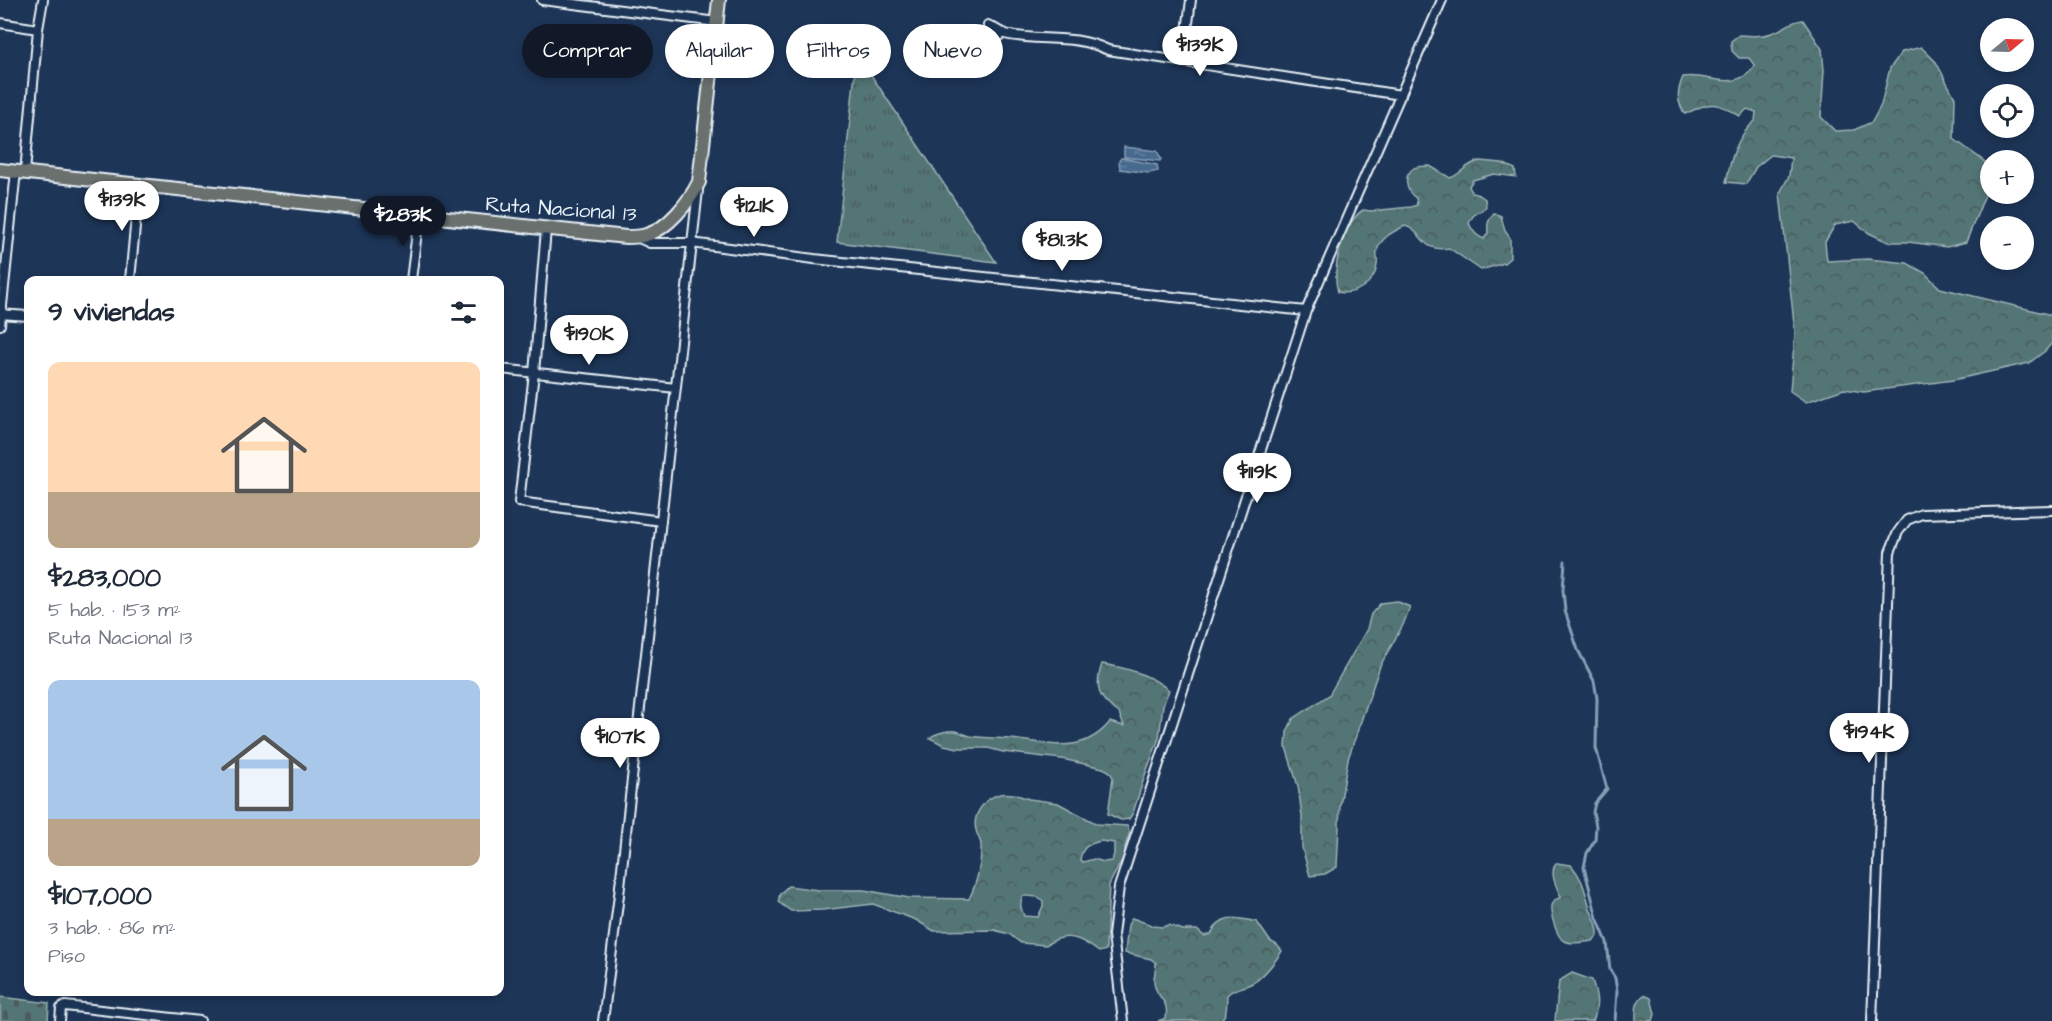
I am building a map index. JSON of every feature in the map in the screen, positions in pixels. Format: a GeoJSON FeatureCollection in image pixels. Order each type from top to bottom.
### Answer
{"type":"FeatureCollection","features":[{"type":"Feature","properties":{"kind":"highway","name":"Ruta Nacional 13"},"geometry":{"type":"LineString","coordinates":[[0,170],[546,229],[627,237],[646,235],[660,227],[689,201],[699,182],[719,0]]}},
{"type":"Feature","properties":{"kind":"street"},"geometry":{"type":"LineString","coordinates":[[0,325],[42,0]]}},
{"type":"Feature","properties":{"kind":"street"},"geometry":{"type":"LineString","coordinates":[[542,0],[717,21]]}},
{"type":"Feature","properties":{"kind":"street"},"geometry":{"type":"LineString","coordinates":[[1183,62],[1191,0]]}},
{"type":"Feature","properties":{"kind":"street"},"geometry":{"type":"LineString","coordinates":[[1123,1021],[1113,935],[1119,887],[1306,311],[1442,0]]}},
{"type":"Feature","properties":{"kind":"street"},"geometry":{"type":"LineString","coordinates":[[0,23],[38,28]]}},
{"type":"Feature","properties":{"kind":"street"},"geometry":{"type":"LineString","coordinates":[[1004,33],[1078,40],[1108,50],[1401,95]]}},
{"type":"Feature","properties":{"kind":"street"},"geometry":{"type":"LineString","coordinates":[[603,1021],[699,182]]}},
{"type":"Feature","properties":{"kind":"street"},"geometry":{"type":"LineString","coordinates":[[130,276],[139,185]]}},
{"type":"Feature","properties":{"kind":"street"},"geometry":{"type":"LineString","coordinates":[[412,276],[419,216]]}},
{"type":"Feature","properties":{"kind":"street"},"geometry":{"type":"LineString","coordinates":[[546,229],[534,373],[519,502],[662,521]]}},
{"type":"Feature","properties":{"kind":"street"},"geometry":{"type":"LineString","coordinates":[[636,236],[650,243],[691,243],[823,260],[1306,311]]}},
{"type":"Feature","properties":{"kind":"street"},"geometry":{"type":"LineString","coordinates":[[1,314],[24,316]]}},
{"type":"Feature","properties":{"kind":"street"},"geometry":{"type":"LineString","coordinates":[[504,369],[676,387]]}},
{"type":"Feature","properties":{"kind":"street"},"geometry":{"type":"LineString","coordinates":[[1872,1021],[1890,552],[1898,532],[1907,520],[1922,514],[2052,510]]}},
{"type":"Feature","properties":{"kind":"street"},"geometry":{"type":"LineString","coordinates":[[60,1021],[61,1008],[65,1006],[200,1021]]}},
{"type":"Feature","properties":{"kind":"green space"},"geometry":{"type":"Polygon","coordinates":[[[1803,20],[1822,49],[1824,70],[1821,117],[1835,131],[1854,130],[1872,122],[1881,105],[1890,68],[1902,52],[1921,47],[1936,62],[1955,98],[1954,139],[1980,158],[1981,204],[1966,242],[1947,247],[1888,242],[1869,233],[1854,221],[1835,225],[1825,242],[1827,261],[1868,259],[1907,263],[1925,273],[1940,288],[2052,315],[2052,343],[2029,363],[1953,380],[1864,392],[1844,389],[1806,402],[1790,391],[1795,333],[1780,193],[1789,176],[1791,158],[1771,155],[1756,167],[1746,184],[1726,182],[1735,149],[1743,134],[1755,121],[1756,112],[1747,109],[1740,116],[1713,104],[1685,114],[1678,96],[1683,77],[1730,81],[1747,74],[1755,66],[1749,58],[1739,58],[1732,51],[1731,41],[1739,35],[1767,34],[1803,20]]]}},
{"type":"Feature","properties":{"kind":"green space"},"geometry":{"type":"Polygon","coordinates":[[[854,78],[873,78],[996,262],[837,242],[854,78]]]}},
{"type":"Feature","properties":{"kind":"green space"},"geometry":{"type":"Polygon","coordinates":[[[1480,161],[1502,163],[1515,169],[1516,177],[1494,174],[1473,180],[1469,186],[1472,193],[1485,199],[1486,207],[1473,216],[1469,223],[1471,228],[1484,239],[1488,233],[1488,222],[1494,213],[1501,216],[1505,231],[1510,238],[1510,258],[1504,263],[1481,270],[1449,248],[1440,249],[1427,245],[1416,232],[1405,226],[1381,242],[1377,251],[1375,271],[1368,283],[1351,292],[1338,292],[1336,271],[1340,247],[1356,216],[1363,210],[1417,205],[1416,198],[1410,192],[1407,184],[1408,175],[1414,168],[1430,166],[1450,178],[1471,164],[1480,161]]]}},
{"type":"Feature","properties":{"kind":"green space"},"geometry":{"type":"Polygon","coordinates":[[[1396,601],[1410,607],[1403,625],[1380,666],[1348,759],[1340,805],[1337,867],[1325,874],[1310,876],[1302,848],[1302,816],[1298,786],[1286,747],[1287,732],[1293,719],[1329,695],[1367,629],[1371,614],[1381,603],[1396,601]]]}},
{"type":"Feature","properties":{"kind":"green space"},"geometry":{"type":"Polygon","coordinates":[[[1102,664],[1137,672],[1169,690],[1163,705],[1159,738],[1129,819],[1121,820],[1108,814],[1113,777],[1103,768],[1062,759],[988,748],[958,748],[944,745],[930,738],[946,731],[958,731],[975,737],[1064,745],[1088,740],[1110,722],[1124,726],[1119,713],[1102,698],[1098,680],[1102,664]]]}},
{"type":"Feature","properties":{"kind":"green space"},"geometry":{"type":"Polygon","coordinates":[[[1012,794],[1058,803],[1097,824],[1127,826],[1130,832],[1125,854],[1109,885],[1106,950],[1099,952],[1080,940],[1068,937],[1054,940],[1046,945],[1021,943],[1009,934],[994,930],[934,931],[916,920],[873,904],[791,911],[778,902],[780,894],[788,886],[818,890],[864,890],[909,898],[969,899],[977,879],[981,858],[981,844],[975,824],[980,808],[994,796],[1012,794]],[[1101,841],[1087,846],[1080,860],[1083,862],[1094,859],[1104,862],[1112,861],[1114,843],[1101,841]],[[1023,896],[1021,908],[1024,916],[1038,917],[1043,901],[1038,897],[1023,896]]]}},
{"type":"Feature","properties":{"kind":"green space"},"geometry":{"type":"Polygon","coordinates":[[[1556,863],[1571,865],[1581,880],[1598,928],[1598,935],[1593,941],[1567,942],[1561,939],[1557,931],[1551,910],[1553,901],[1561,897],[1553,875],[1556,863]]]}},
{"type":"Feature","properties":{"kind":"green space"},"geometry":{"type":"Polygon","coordinates":[[[1132,918],[1154,926],[1169,925],[1183,930],[1197,930],[1204,936],[1211,934],[1215,927],[1225,919],[1237,918],[1257,922],[1270,941],[1282,951],[1258,980],[1227,995],[1227,1007],[1222,1019],[1218,1021],[1158,1021],[1166,1018],[1167,1012],[1154,984],[1156,963],[1151,959],[1125,953],[1128,925],[1132,918]]]}},
{"type":"Feature","properties":{"kind":"green space"},"geometry":{"type":"Polygon","coordinates":[[[1572,973],[1592,980],[1597,1001],[1593,1021],[1555,1021],[1559,981],[1572,973]]]}},
{"type":"Feature","properties":{"kind":"green space"},"geometry":{"type":"Polygon","coordinates":[[[1644,995],[1651,998],[1655,1014],[1653,1021],[1636,1021],[1638,1003],[1644,995]]]}},
{"type":"Feature","properties":{"kind":"green space"},"geometry":{"type":"Polygon","coordinates":[[[0,997],[49,1003],[48,1021],[0,1021],[0,997]]]}},
{"type":"Feature","properties":{"kind":"water"},"geometry":{"type":"Polygon","coordinates":[[[1124,147],[1157,151],[1161,159],[1160,161],[1124,157],[1124,147]]]}},
{"type":"Feature","properties":{"kind":"water"},"geometry":{"type":"Polygon","coordinates":[[[1121,158],[1157,165],[1158,171],[1149,173],[1120,169],[1121,158]]]}},
{"type":"Feature","properties":{"kind":"waterway"},"geometry":{"type":"LineString","coordinates":[[1565,561],[1563,590],[1565,611],[1578,650],[1594,681],[1597,698],[1596,748],[1607,789],[1595,803],[1593,812],[1596,826],[1595,840],[1587,853],[1584,867],[1597,918],[1607,942],[1610,970],[1615,978],[1617,991],[1615,1021]]}}]}
